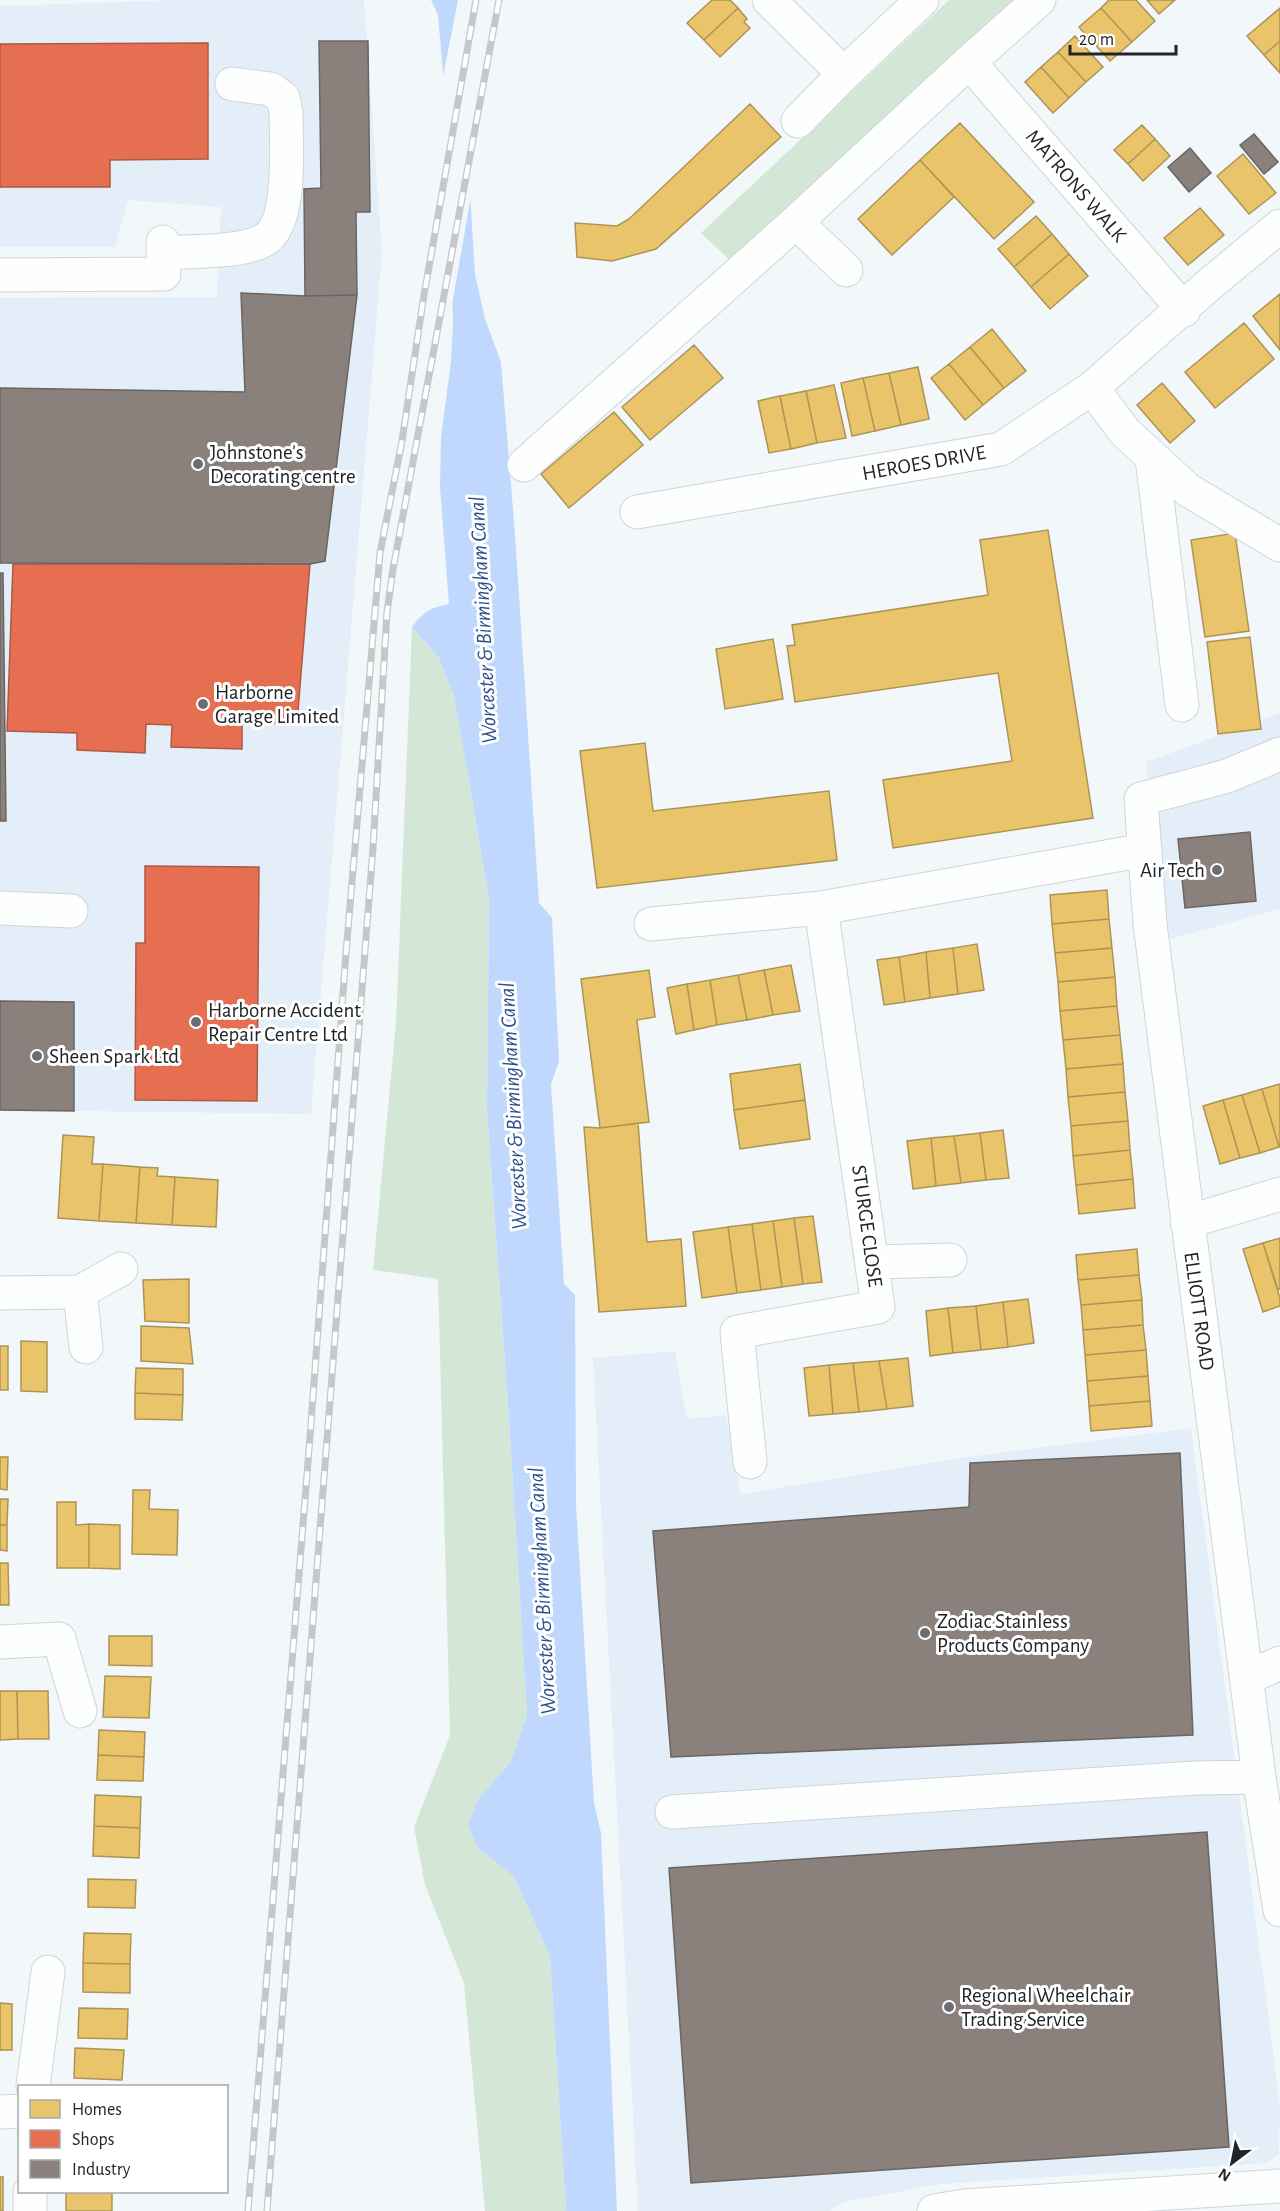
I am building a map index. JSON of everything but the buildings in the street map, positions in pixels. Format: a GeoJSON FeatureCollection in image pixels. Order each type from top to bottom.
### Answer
{"type":"FeatureCollection","features":[{"type":"Feature","properties":{"kind":"street"},"geometry":{"type":"LineString","coordinates":[[769,0],[844,74]]}},
{"type":"Feature","properties":{"kind":"street"},"geometry":{"type":"LineString","coordinates":[[798,120],[922,0]]}},
{"type":"Feature","properties":{"kind":"street"},"geometry":{"type":"LineString","coordinates":[[524,465],[796,222],[1039,0]]}},
{"type":"Feature","properties":{"kind":"street","name":"MATRONS WALK"},"geometry":{"type":"LineString","coordinates":[[969,62],[1184,309]]}},
{"type":"Feature","properties":{"kind":"street"},"geometry":{"type":"LineString","coordinates":[[0,275],[164,274],[163,248],[251,246],[266,240],[276,229],[284,206],[286,112],[283,98],[271,89],[232,84]]}},
{"type":"Feature","properties":{"kind":"street"},"geometry":{"type":"LineString","coordinates":[[796,222],[846,270]]}},
{"type":"Feature","properties":{"kind":"street","name":"HEROES DRIVE"},"geometry":{"type":"LineString","coordinates":[[637,512],[1001,449],[1092,388],[1211,283],[1280,226]]}},
{"type":"Feature","properties":{"kind":"street"},"geometry":{"type":"LineString","coordinates":[[1092,388],[1125,432],[1188,490],[1280,545]]}},
{"type":"Feature","properties":{"kind":"street"},"geometry":{"type":"LineString","coordinates":[[1152,458],[1182,705]]}},
{"type":"Feature","properties":{"kind":"street","name":"ELLIOTT ROAD"},"geometry":{"type":"LineString","coordinates":[[1280,754],[1227,776],[1141,799],[1150,924],[1187,1222],[1258,1777],[1280,1910]]}},
{"type":"Feature","properties":{"kind":"street"},"geometry":{"type":"LineString","coordinates":[[651,924],[821,909],[1145,850]]}},
{"type":"Feature","properties":{"kind":"street"},"geometry":{"type":"LineString","coordinates":[[0,908],[71,911]]}},
{"type":"Feature","properties":{"kind":"street","name":"STURGE CLOSE"},"geometry":{"type":"LineString","coordinates":[[750,1462],[736,1332],[878,1307],[821,909]]}},
{"type":"Feature","properties":{"kind":"street"},"geometry":{"type":"LineString","coordinates":[[1187,1222],[1280,1194]]}},
{"type":"Feature","properties":{"kind":"street"},"geometry":{"type":"LineString","coordinates":[[873,1262],[950,1260]]}},
{"type":"Feature","properties":{"kind":"street"},"geometry":{"type":"LineString","coordinates":[[0,1293],[80,1292],[121,1269]]}},
{"type":"Feature","properties":{"kind":"street"},"geometry":{"type":"LineString","coordinates":[[80,1292],[86,1347]]}},
{"type":"Feature","properties":{"kind":"street"},"geometry":{"type":"LineString","coordinates":[[0,1642],[59,1639],[80,1711]]}},
{"type":"Feature","properties":{"kind":"street"},"geometry":{"type":"LineString","coordinates":[[1247,1678],[1280,1663]]}},
{"type":"Feature","properties":{"kind":"street"},"geometry":{"type":"LineString","coordinates":[[672,1812],[1195,1778],[1258,1777]]}},
{"type":"Feature","properties":{"kind":"street"},"geometry":{"type":"LineString","coordinates":[[33,2085],[48,1972]]}},
{"type":"Feature","properties":{"kind":"street"},"geometry":{"type":"LineString","coordinates":[[0,2112],[18,2111]]}},
{"type":"Feature","properties":{"kind":"street"},"geometry":{"type":"LineString","coordinates":[[954,2209],[1280,2186]]}},
{"type":"Feature","properties":{"kind":"street"},"geometry":{"type":"LineString","coordinates":[[30,2193],[30,2211]]}},
{"type":"Feature","properties":{"kind":"shaded area"},"geometry":{"type":"Polygon","coordinates":[[[178,0],[364,0],[382,253],[311,1114],[0,1110],[0,298],[217,297],[221,207],[128,200],[115,247],[0,247],[0,6],[178,0]]]}},
{"type":"Feature","properties":{"kind":"shaded area"},"geometry":{"type":"Polygon","coordinates":[[[1280,713],[1280,909],[1170,939],[1146,762],[1280,713]]]}},
{"type":"Feature","properties":{"kind":"shaded area"},"geometry":{"type":"Polygon","coordinates":[[[675,1351],[687,1419],[726,1415],[741,1494],[953,1459],[1191,1428],[1280,2105],[1279,2154],[1266,2163],[941,2184],[844,2202],[828,2211],[638,2211],[593,1358],[675,1351]]]}},
{"type":"Feature","properties":{"kind":"green space"},"geometry":{"type":"Polygon","coordinates":[[[949,0],[1021,0],[735,265],[701,233],[949,0]]]}},
{"type":"Feature","properties":{"kind":"green space"},"geometry":{"type":"Polygon","coordinates":[[[412,627],[439,658],[454,696],[489,897],[487,1109],[527,1715],[510,1763],[478,1799],[478,1848],[514,1877],[550,1956],[566,2211],[485,2211],[464,1983],[425,1885],[414,1827],[450,1735],[438,1279],[373,1270],[396,1023],[412,627]]]}},
{"type":"Feature","properties":{"kind":"water","name":"Worcester & Birmingham Canal"},"geometry":{"type":"Polygon","coordinates":[[[431,0],[458,0],[475,274],[485,319],[501,362],[515,534],[539,903],[552,918],[559,1061],[551,1084],[564,1284],[575,1295],[576,1504],[594,1803],[601,1833],[617,2211],[566,2211],[550,1956],[514,1877],[478,1848],[468,1826],[478,1799],[510,1763],[527,1715],[487,1109],[489,897],[454,696],[439,658],[412,627],[428,611],[449,604],[440,487],[441,437],[451,362],[453,322],[444,85],[438,15],[431,0]]]}},
{"type":"Feature","properties":{"kind":"pier"},"geometry":{"type":"Polygon","coordinates":[[[458,0],[461,0],[473,185],[450,316],[441,87],[458,0]]]}},
{"type":"Feature","properties":{"kind":"railway"},"geometry":{"type":"LineString","coordinates":[[248,2211],[346,953],[380,553],[402,441],[423,301],[476,0]]}},
{"type":"Feature","properties":{"kind":"railway"},"geometry":{"type":"LineString","coordinates":[[267,2211],[373,848],[387,612],[393,569],[499,0]]}},
{"type":"Feature","properties":{"kind":"place","name":"Johnstone's Decorating centre"},"geometry":{"type":"Point","coordinates":[198,464]}},
{"type":"Feature","properties":{"kind":"place","name":"Harborne Garage Limited"},"geometry":{"type":"Point","coordinates":[203,704]}},
{"type":"Feature","properties":{"kind":"place","name":"Air Tech"},"geometry":{"type":"Point","coordinates":[1217,870]}},
{"type":"Feature","properties":{"kind":"place","name":"Harborne Accident Repair Centre Ltd"},"geometry":{"type":"Point","coordinates":[196,1022]}},
{"type":"Feature","properties":{"kind":"place","name":"Sheen Spark Ltd"},"geometry":{"type":"Point","coordinates":[37,1056]}},
{"type":"Feature","properties":{"kind":"place","name":"Zodiac Stainless Products Company"},"geometry":{"type":"Point","coordinates":[925,1633]}},
{"type":"Feature","properties":{"kind":"place","name":"Regional Wheelchair Trading Service"},"geometry":{"type":"Point","coordinates":[949,2007]}}]}
